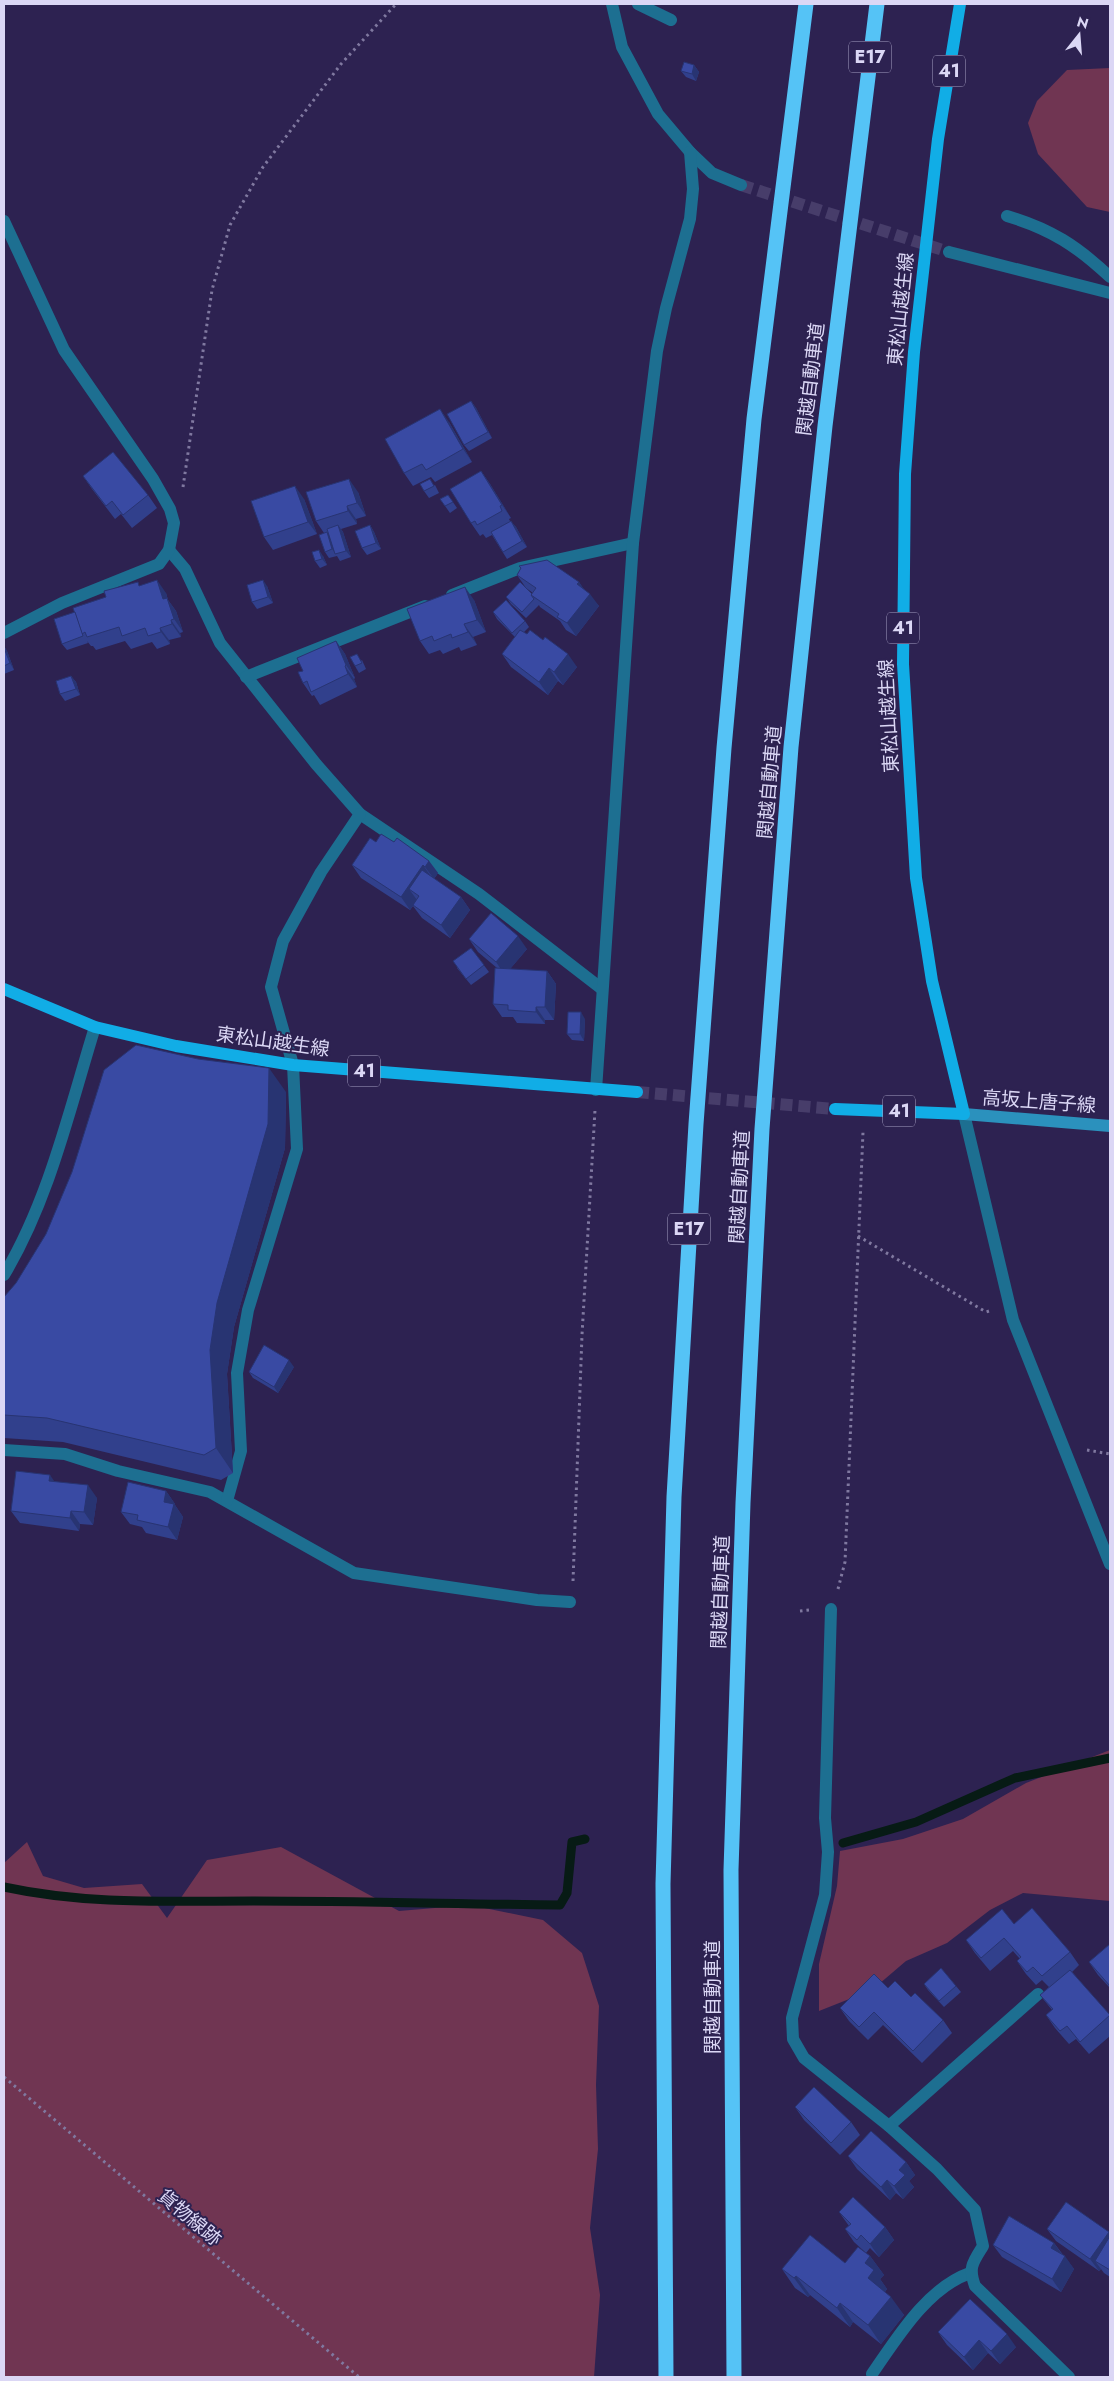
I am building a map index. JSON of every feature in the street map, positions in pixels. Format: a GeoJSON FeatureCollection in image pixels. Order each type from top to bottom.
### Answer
{"type":"FeatureCollection","features":[{"type":"Feature","properties":{"kind":"highway","name":"E17"},"geometry":{"type":"LineString","coordinates":[[666,2377],[663,1884],[674,1487],[696,1124],[724,748],[754,419],[806,4]]}},
{"type":"Feature","properties":{"kind":"highway","name":"関越自動車道"},"geometry":{"type":"LineString","coordinates":[[734,2377],[732,1870],[743,1503],[762,1129],[791,747],[825,426],[862,110],[877,4]]}},
{"type":"Feature","properties":{"kind":"main road","name":"東松山越生線"},"geometry":{"type":"LineString","coordinates":[[960,4],[938,139],[914,352],[905,474],[903,664],[916,878],[932,981],[964,1114]]}},
{"type":"Feature","properties":{"kind":"main road","name":"東松山越生線"},"geometry":{"type":"LineString","coordinates":[[4,989],[95,1027],[176,1046],[293,1065],[637,1092]]}},
{"type":"Feature","properties":{"kind":"main road","name":"41"},"geometry":{"type":"LineString","coordinates":[[834,1109],[964,1114]]}},
{"type":"Feature","properties":{"kind":"main road","name":"高坂上唐子線"},"geometry":{"type":"LineString","coordinates":[[964,1114],[1110,1126]]}},
{"type":"Feature","properties":{"kind":"street"},"geometry":{"type":"LineString","coordinates":[[612,4],[622,47],[658,114],[690,152],[712,173],[741,185]]}},
{"type":"Feature","properties":{"kind":"street"},"geometry":{"type":"LineString","coordinates":[[638,4],[671,20]]}},
{"type":"Feature","properties":{"kind":"street"},"geometry":{"type":"LineString","coordinates":[[596,1090],[633,543],[657,351],[666,308],[690,219],[694,189],[690,152]]}},
{"type":"Feature","properties":{"kind":"street"},"geometry":{"type":"LineString","coordinates":[[1007,216],[1040,226],[1054,234],[1084,252],[1110,277]]}},
{"type":"Feature","properties":{"kind":"street"},"geometry":{"type":"LineString","coordinates":[[4,221],[64,350],[152,479],[170,509],[174,523],[169,550],[159,564],[62,603],[4,633]]}},
{"type":"Feature","properties":{"kind":"street"},"geometry":{"type":"LineString","coordinates":[[949,252],[1110,294]]}},
{"type":"Feature","properties":{"kind":"street"},"geometry":{"type":"LineString","coordinates":[[246,677],[520,568],[633,543]]}},
{"type":"Feature","properties":{"kind":"street"},"geometry":{"type":"LineString","coordinates":[[169,550],[185,569],[220,643],[360,814],[479,894],[602,989]]}},
{"type":"Feature","properties":{"kind":"street"},"geometry":{"type":"LineString","coordinates":[[227,1501],[241,1451],[237,1373],[248,1310],[297,1149],[293,1065],[271,987],[283,941],[321,872],[360,814]]}},
{"type":"Feature","properties":{"kind":"street"},"geometry":{"type":"LineString","coordinates":[[4,1275],[37,1211],[95,1027]]}},
{"type":"Feature","properties":{"kind":"street"},"geometry":{"type":"LineString","coordinates":[[964,1114],[1011,1309],[1110,1564]]}},
{"type":"Feature","properties":{"kind":"street"},"geometry":{"type":"LineString","coordinates":[[4,1450],[65,1454],[118,1471],[210,1492],[354,1573],[537,1600],[570,1602]]}},
{"type":"Feature","properties":{"kind":"street"},"geometry":{"type":"LineString","coordinates":[[831,1609],[825,1818],[828,1852],[826,1896],[792,2018],[793,2039],[804,2058],[889,2126],[937,2169],[975,2210],[983,2246],[974,2260],[970,2273],[975,2286],[1069,2377]]}},
{"type":"Feature","properties":{"kind":"street"},"geometry":{"type":"LineString","coordinates":[[889,2126],[1038,1994]]}},
{"type":"Feature","properties":{"kind":"street"},"geometry":{"type":"LineString","coordinates":[[872,2374],[913,2316],[955,2278],[970,2273]]}},
{"type":"Feature","properties":{"kind":"path"},"geometry":{"type":"LineString","coordinates":[[174,523],[180,508],[212,290],[230,225],[263,167],[341,64],[396,4]]}},
{"type":"Feature","properties":{"kind":"path"},"geometry":{"type":"LineString","coordinates":[[570,1602],[574,1580],[582,1335],[596,1090]]}},
{"type":"Feature","properties":{"kind":"path"},"geometry":{"type":"LineString","coordinates":[[800,1610],[831,1609],[845,1562],[864,1109]]}},
{"type":"Feature","properties":{"kind":"path"},"geometry":{"type":"LineString","coordinates":[[858,1236],[986,1312],[1011,1309]]}},
{"type":"Feature","properties":{"kind":"path","name":"貨物線跡"},"geometry":{"type":"LineString","coordinates":[[4,2077],[359,2377]]}},
{"type":"Feature","properties":{"kind":"shaded area"},"geometry":{"type":"Polygon","coordinates":[[[1110,68],[1110,212],[1087,207],[1038,154],[1028,123],[1037,101],[1067,70],[1110,68]]]}},
{"type":"Feature","properties":{"kind":"shaded area"},"geometry":{"type":"Polygon","coordinates":[[[1110,1750],[1110,1901],[1023,1893],[990,1910],[947,1943],[906,1961],[872,1990],[819,2011],[819,1964],[837,1886],[840,1851],[903,1839],[963,1819],[1026,1783],[1110,1750]]]}},
{"type":"Feature","properties":{"kind":"shaded area"},"geometry":{"type":"Polygon","coordinates":[[[27,1842],[43,1876],[84,1888],[142,1884],[167,1918],[207,1860],[281,1847],[399,1911],[470,1905],[543,1920],[582,1953],[599,2006],[596,2085],[598,2149],[590,2228],[600,2295],[594,2377],[4,2377],[4,1863],[27,1842]]]}},
{"type":"Feature","properties":{"kind":"building"},"geometry":{"type":"Polygon","coordinates":[[[684,62],[694,65],[692,74],[681,71],[684,62]]]}},
{"type":"Feature","properties":{"kind":"building"},"geometry":{"type":"Polygon","coordinates":[[[471,401],[488,432],[464,445],[447,414],[471,401]]]}},
{"type":"Feature","properties":{"kind":"building"},"geometry":{"type":"Polygon","coordinates":[[[440,409],[463,449],[426,470],[422,464],[404,473],[385,439],[440,409]]]}},
{"type":"Feature","properties":{"kind":"building"},"geometry":{"type":"Polygon","coordinates":[[[113,452],[148,495],[123,515],[112,501],[106,506],[83,476],[113,452]]]}},
{"type":"Feature","properties":{"kind":"building"},"geometry":{"type":"Polygon","coordinates":[[[481,471],[502,505],[500,506],[502,511],[477,525],[475,521],[471,523],[450,489],[481,471]]]}},
{"type":"Feature","properties":{"kind":"building"},"geometry":{"type":"Polygon","coordinates":[[[349,479],[357,503],[347,506],[348,511],[316,521],[306,492],[349,479]]]}},
{"type":"Feature","properties":{"kind":"building"},"geometry":{"type":"Polygon","coordinates":[[[430,479],[434,486],[424,491],[420,484],[430,479]]]}},
{"type":"Feature","properties":{"kind":"building"},"geometry":{"type":"Polygon","coordinates":[[[295,486],[308,522],[264,537],[251,501],[295,486]]]}},
{"type":"Feature","properties":{"kind":"building"},"geometry":{"type":"Polygon","coordinates":[[[448,495],[453,502],[445,506],[440,499],[448,495]]]}},
{"type":"Feature","properties":{"kind":"building"},"geometry":{"type":"Polygon","coordinates":[[[511,521],[522,541],[503,552],[491,532],[511,521]]]}},
{"type":"Feature","properties":{"kind":"building"},"geometry":{"type":"Polygon","coordinates":[[[338,525],[346,551],[335,554],[327,529],[338,525]]]}},
{"type":"Feature","properties":{"kind":"building"},"geometry":{"type":"Polygon","coordinates":[[[370,525],[376,543],[362,548],[355,531],[370,525]]]}},
{"type":"Feature","properties":{"kind":"building"},"geometry":{"type":"Polygon","coordinates":[[[327,532],[332,549],[325,552],[319,535],[327,532]]]}},
{"type":"Feature","properties":{"kind":"building"},"geometry":{"type":"Polygon","coordinates":[[[319,550],[322,559],[315,561],[312,552],[319,550]]]}},
{"type":"Feature","properties":{"kind":"building"},"geometry":{"type":"Polygon","coordinates":[[[547,560],[579,582],[577,584],[590,594],[567,623],[557,617],[559,614],[531,595],[536,588],[517,575],[521,568],[519,566],[547,560]]]}},
{"type":"Feature","properties":{"kind":"building"},"geometry":{"type":"Polygon","coordinates":[[[157,580],[163,599],[167,598],[174,619],[171,620],[172,624],[160,628],[161,632],[148,636],[145,628],[122,636],[119,627],[87,637],[85,632],[82,634],[73,608],[106,597],[104,591],[138,582],[139,586],[157,580]]]}},
{"type":"Feature","properties":{"kind":"building"},"geometry":{"type":"Polygon","coordinates":[[[263,580],[268,597],[252,602],[247,585],[263,580]]]}},
{"type":"Feature","properties":{"kind":"building"},"geometry":{"type":"Polygon","coordinates":[[[520,582],[532,594],[534,599],[522,612],[506,597],[520,582]]]}},
{"type":"Feature","properties":{"kind":"building"},"geometry":{"type":"Polygon","coordinates":[[[465,587],[477,620],[464,624],[468,632],[452,638],[451,634],[434,641],[432,636],[420,641],[407,609],[465,587]]]}},
{"type":"Feature","properties":{"kind":"building"},"geometry":{"type":"Polygon","coordinates":[[[506,600],[525,621],[512,633],[493,612],[506,600]]]}},
{"type":"Feature","properties":{"kind":"building"},"geometry":{"type":"Polygon","coordinates":[[[75,612],[83,636],[62,644],[54,619],[75,612]]]}},
{"type":"Feature","properties":{"kind":"building"},"geometry":{"type":"Polygon","coordinates":[[[520,630],[527,634],[530,630],[543,640],[545,637],[568,654],[554,672],[549,668],[539,682],[502,654],[520,630]]]}},
{"type":"Feature","properties":{"kind":"building"},"geometry":{"type":"Polygon","coordinates":[[[336,641],[348,674],[311,692],[307,681],[303,683],[298,672],[303,671],[297,658],[336,641]]]}},
{"type":"Feature","properties":{"kind":"building"},"geometry":{"type":"Polygon","coordinates":[[[4,648],[10,663],[4,666],[4,648]]]}},
{"type":"Feature","properties":{"kind":"building"},"geometry":{"type":"Polygon","coordinates":[[[357,654],[362,663],[355,666],[350,657],[357,654]]]}},
{"type":"Feature","properties":{"kind":"building"},"geometry":{"type":"Polygon","coordinates":[[[71,676],[76,689],[60,694],[56,681],[71,676]]]}},
{"type":"Feature","properties":{"kind":"building"},"geometry":{"type":"Polygon","coordinates":[[[381,834],[394,842],[397,838],[429,861],[425,867],[423,865],[401,897],[352,865],[370,838],[376,842],[381,834]]]}},
{"type":"Feature","properties":{"kind":"building"},"geometry":{"type":"Polygon","coordinates":[[[422,870],[461,897],[441,925],[413,905],[419,896],[409,889],[422,870]]]}},
{"type":"Feature","properties":{"kind":"building"},"geometry":{"type":"Polygon","coordinates":[[[491,913],[518,936],[496,962],[469,939],[491,913]]]}},
{"type":"Feature","properties":{"kind":"building"},"geometry":{"type":"Polygon","coordinates":[[[471,948],[484,965],[466,979],[453,961],[471,948]]]}},
{"type":"Feature","properties":{"kind":"building"},"geometry":{"type":"Polygon","coordinates":[[[495,968],[547,971],[545,1007],[536,1007],[536,1012],[508,1010],[508,1005],[493,1004],[495,968]]]}},
{"type":"Feature","properties":{"kind":"building"},"geometry":{"type":"Polygon","coordinates":[[[568,1012],[581,1012],[580,1034],[567,1034],[568,1012]]]}},
{"type":"Feature","properties":{"kind":"building"},"geometry":{"type":"Polygon","coordinates":[[[136,1045],[198,1059],[269,1068],[268,1124],[217,1303],[210,1350],[216,1448],[204,1455],[47,1418],[4,1415],[4,1297],[16,1283],[46,1234],[72,1172],[104,1070],[136,1045]]]}},
{"type":"Feature","properties":{"kind":"building"},"geometry":{"type":"Polygon","coordinates":[[[264,1345],[289,1360],[274,1387],[249,1372],[264,1345]]]}},
{"type":"Feature","properties":{"kind":"building"},"geometry":{"type":"Polygon","coordinates":[[[16,1471],[50,1475],[49,1481],[88,1485],[84,1512],[71,1511],[70,1518],[11,1511],[16,1471]]]}},
{"type":"Feature","properties":{"kind":"building"},"geometry":{"type":"Polygon","coordinates":[[[128,1482],[166,1491],[164,1502],[174,1504],[168,1527],[137,1520],[138,1515],[121,1512],[128,1482]]]}},
{"type":"Feature","properties":{"kind":"building"},"geometry":{"type":"Polygon","coordinates":[[[1032,1908],[1070,1952],[1042,1976],[1033,1967],[1027,1972],[1017,1961],[1021,1957],[1004,1938],[981,1958],[966,1940],[1002,1909],[1014,1924],[1032,1908]]]}},
{"type":"Feature","properties":{"kind":"building"},"geometry":{"type":"Polygon","coordinates":[[[1110,1944],[1110,1986],[1089,1962],[1110,1944]]]}},
{"type":"Feature","properties":{"kind":"building"},"geometry":{"type":"Polygon","coordinates":[[[941,1968],[956,1986],[939,2001],[924,1984],[941,1968]]]}},
{"type":"Feature","properties":{"kind":"building"},"geometry":{"type":"Polygon","coordinates":[[[1070,1970],[1110,2015],[1080,2042],[1067,2026],[1060,2031],[1046,2015],[1053,2009],[1040,1995],[1070,1970]]]}},
{"type":"Feature","properties":{"kind":"building"},"geometry":{"type":"Polygon","coordinates":[[[874,1974],[888,1988],[895,1981],[911,1997],[915,1993],[943,2020],[913,2051],[874,2012],[859,2027],[840,2008],[874,1974]]]}},
{"type":"Feature","properties":{"kind":"building"},"geometry":{"type":"Polygon","coordinates":[[[814,2087],[851,2122],[831,2143],[795,2107],[814,2087]]]}},
{"type":"Feature","properties":{"kind":"building"},"geometry":{"type":"Polygon","coordinates":[[[871,2131],[906,2162],[899,2170],[905,2175],[894,2186],[887,2180],[881,2187],[848,2156],[871,2131]]]}},
{"type":"Feature","properties":{"kind":"building"},"geometry":{"type":"Polygon","coordinates":[[[853,2197],[885,2227],[870,2244],[861,2235],[857,2240],[845,2229],[851,2224],[839,2212],[853,2197]]]}},
{"type":"Feature","properties":{"kind":"building"},"geometry":{"type":"Polygon","coordinates":[[[1066,2202],[1109,2232],[1090,2259],[1047,2229],[1066,2202]]]}},
{"type":"Feature","properties":{"kind":"building"},"geometry":{"type":"Polygon","coordinates":[[[1009,2216],[1054,2243],[1051,2248],[1065,2256],[1052,2279],[993,2245],[1009,2216]]]}},
{"type":"Feature","properties":{"kind":"building"},"geometry":{"type":"Polygon","coordinates":[[[810,2235],[845,2263],[858,2247],[870,2256],[865,2263],[874,2270],[868,2278],[891,2297],[868,2325],[840,2303],[837,2308],[796,2276],[794,2278],[782,2269],[810,2235]]]}},
{"type":"Feature","properties":{"kind":"building"},"geometry":{"type":"Polygon","coordinates":[[[1110,2236],[1110,2270],[1095,2261],[1110,2236]]]}},
{"type":"Feature","properties":{"kind":"building"},"geometry":{"type":"Polygon","coordinates":[[[970,2299],[1007,2334],[991,2351],[979,2340],[964,2357],[938,2332],[970,2299]]]}},
{"type":"Feature","properties":{"kind":"waterway"},"geometry":{"type":"LineString","coordinates":[[843,1843],[916,1822],[1015,1778],[1110,1758]]}},
{"type":"Feature","properties":{"kind":"waterway"},"geometry":{"type":"LineString","coordinates":[[4,1887],[66,1897],[128,1901],[330,1901],[560,1905],[567,1893],[572,1842],[585,1839]]}},
{"type":"Feature","properties":{"kind":"tunnel"},"geometry":{"type":"LineString","coordinates":[[741,185],[949,252]]}},
{"type":"Feature","properties":{"kind":"tunnel"},"geometry":{"type":"LineString","coordinates":[[637,1092],[835,1109]]}}]}
